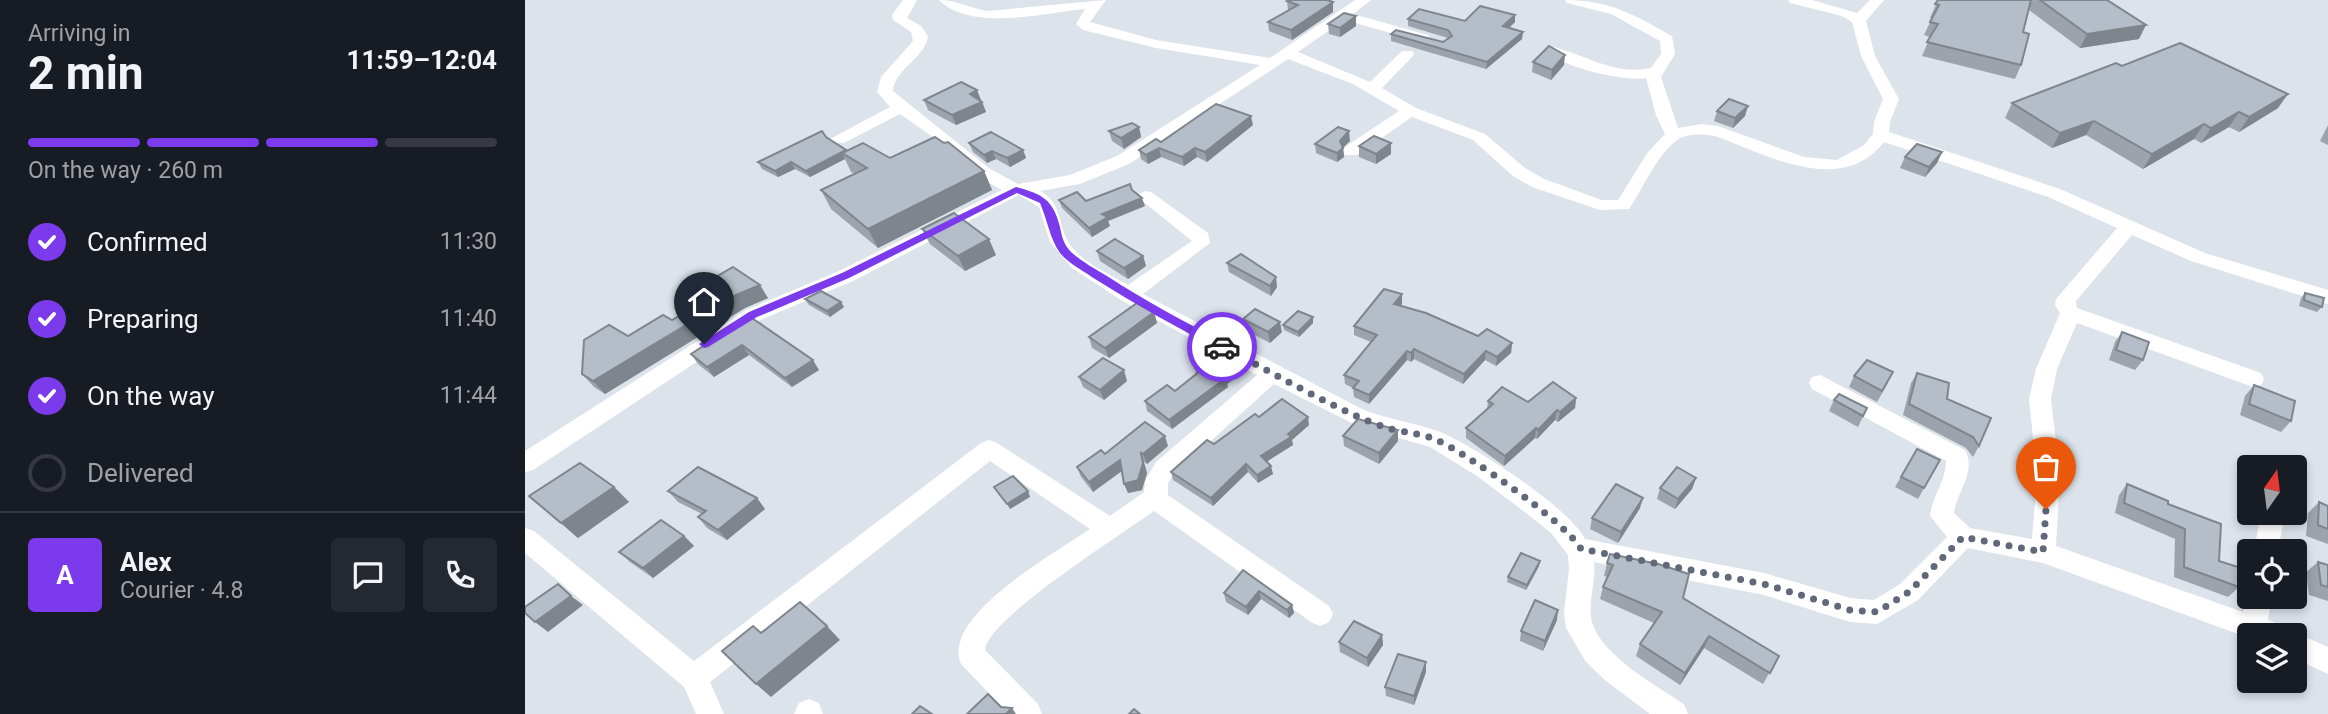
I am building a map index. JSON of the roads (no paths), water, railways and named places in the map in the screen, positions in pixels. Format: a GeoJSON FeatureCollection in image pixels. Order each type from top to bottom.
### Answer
{"type":"FeatureCollection","features":[{"type":"Feature","properties":{"kind":"street"},"geometry":{"type":"LineString","coordinates":[[910,0],[899,15],[900,20],[916,29],[921,36],[920,42],[886,80],[885,92],[891,100],[940,134],[971,164],[1016,190],[1038,196],[1044,201],[1065,252],[1128,295],[1272,374],[1362,418],[1395,430],[1420,434],[1455,450],[1561,527],[1576,540],[1581,549],[1579,623],[1587,643],[1613,668],[1674,714]]}},
{"type":"Feature","properties":{"kind":"street"},"geometry":{"type":"LineString","coordinates":[[946,0],[969,12],[987,15],[1097,2]]}},
{"type":"Feature","properties":{"kind":"street"},"geometry":{"type":"LineString","coordinates":[[525,463],[753,315],[846,276],[1016,190],[1074,180],[1123,160],[1169,133],[1364,0]]}},
{"type":"Feature","properties":{"kind":"street"},"geometry":{"type":"LineString","coordinates":[[1572,0],[1616,11],[1667,39],[1668,54],[1654,72],[1654,83],[1673,134]]}},
{"type":"Feature","properties":{"kind":"street"},"geometry":{"type":"LineString","coordinates":[[1097,2],[1084,20],[1083,24],[1088,27],[1164,46],[1279,58],[1373,88],[1410,111],[1479,137],[1520,172],[1538,183],[1583,201],[1611,207],[1623,205],[1654,156],[1673,134],[1693,130],[1718,131],[1802,162],[1831,165],[1840,165],[1870,149],[1881,135],[1882,122],[1891,99],[1868,56],[1859,20],[1847,13],[1795,0]]}},
{"type":"Feature","properties":{"kind":"street"},"geometry":{"type":"LineString","coordinates":[[1859,20],[1877,0]]}},
{"type":"Feature","properties":{"kind":"street"},"geometry":{"type":"LineString","coordinates":[[1340,15],[1442,43]]}},
{"type":"Feature","properties":{"kind":"street"},"geometry":{"type":"LineString","coordinates":[[1553,51],[1618,74],[1654,72]]}},
{"type":"Feature","properties":{"kind":"street"},"geometry":{"type":"LineString","coordinates":[[1373,88],[1407,54]]}},
{"type":"Feature","properties":{"kind":"street"},"geometry":{"type":"LineString","coordinates":[[838,139],[902,107]]}},
{"type":"Feature","properties":{"kind":"street"},"geometry":{"type":"LineString","coordinates":[[1351,151],[1410,111]]}},
{"type":"Feature","properties":{"kind":"street"},"geometry":{"type":"LineString","coordinates":[[1881,135],[2054,193],[2198,257],[2328,297]]}},
{"type":"Feature","properties":{"kind":"street"},"geometry":{"type":"LineString","coordinates":[[1128,295],[1201,243],[1201,237],[1145,196]]}},
{"type":"Feature","properties":{"kind":"street"},"geometry":{"type":"LineString","coordinates":[[2129,226],[2066,299],[2065,305],[2070,313],[2253,379]]}},
{"type":"Feature","properties":{"kind":"street"},"geometry":{"type":"LineString","coordinates":[[2043,552],[2048,465],[2039,404],[2048,365],[2065,334],[2070,313]]}},
{"type":"Feature","properties":{"kind":"street"},"geometry":{"type":"LineString","coordinates":[[1272,374],[1164,469],[1157,478],[1157,496],[1158,501],[1320,614]]}},
{"type":"Feature","properties":{"kind":"street"},"geometry":{"type":"LineString","coordinates":[[1821,383],[1957,456],[1958,471],[1941,507],[1947,524],[1963,537],[2043,552],[2243,623]]}},
{"type":"Feature","properties":{"kind":"street"},"geometry":{"type":"LineString","coordinates":[[694,678],[989,449],[1110,529]]}},
{"type":"Feature","properties":{"kind":"street"},"geometry":{"type":"LineString","coordinates":[[1028,714],[971,654],[970,646],[981,628],[1004,606],[1157,496]]}},
{"type":"Feature","properties":{"kind":"street"},"geometry":{"type":"LineString","coordinates":[[1581,549],[1753,582],[1800,593],[1850,610],[1877,612],[1909,592],[1963,537]]}},
{"type":"Feature","properties":{"kind":"street"},"geometry":{"type":"LineString","coordinates":[[525,538],[694,678],[710,714]]}},
{"type":"Feature","properties":{"kind":"street"},"geometry":{"type":"LineString","coordinates":[[2307,650],[2328,661]]}}]}
